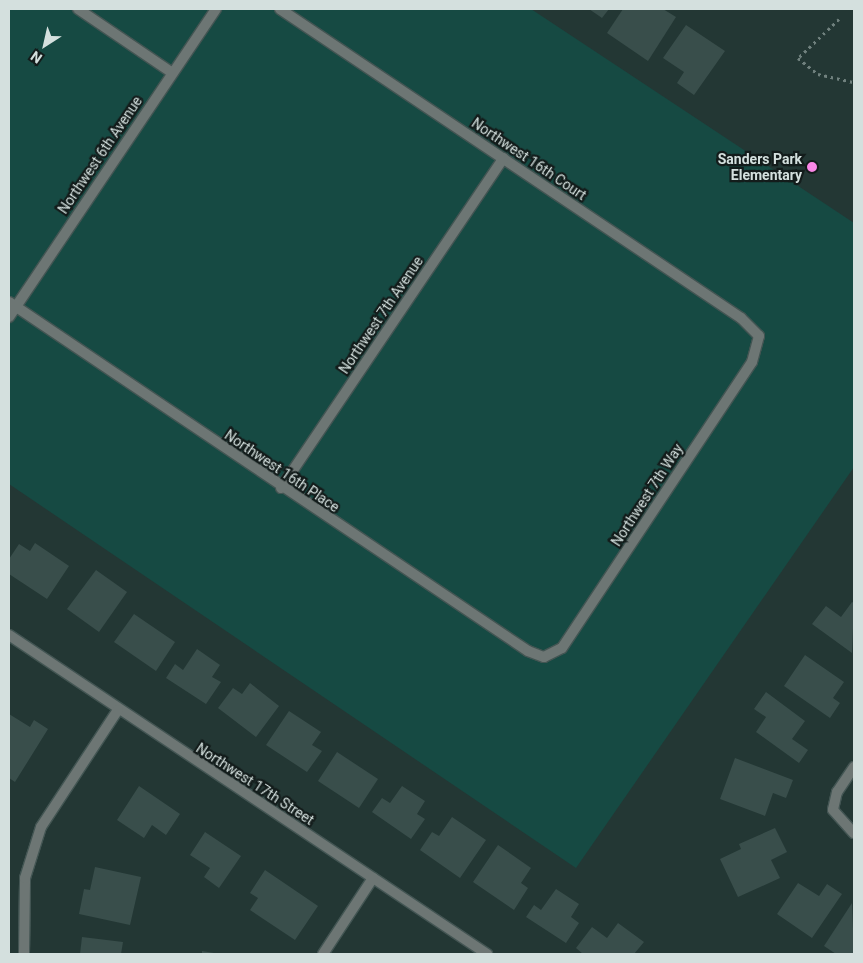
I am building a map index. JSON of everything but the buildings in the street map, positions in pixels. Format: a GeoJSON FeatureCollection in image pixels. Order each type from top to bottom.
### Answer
{"type":"FeatureCollection","features":[{"type":"Feature","properties":{"kind":"street"},"geometry":{"type":"LineString","coordinates":[[78,9],[172,72]]}},
{"type":"Feature","properties":{"kind":"street","name":"Northwest 6th Avenue"},"geometry":{"type":"LineString","coordinates":[[9,318],[12,305],[216,9]]}},
{"type":"Feature","properties":{"kind":"street","name":"Northwest 16th Court"},"geometry":{"type":"LineString","coordinates":[[280,9],[741,318],[759,336]]}},
{"type":"Feature","properties":{"kind":"street","name":"Northwest 7th Avenue"},"geometry":{"type":"LineString","coordinates":[[281,488],[504,158]]}},
{"type":"Feature","properties":{"kind":"street","name":"Northwest 16th Place"},"geometry":{"type":"LineString","coordinates":[[12,305],[281,488],[528,650],[544,657]]}},
{"type":"Feature","properties":{"kind":"street","name":"Northwest 7th Way"},"geometry":{"type":"LineString","coordinates":[[544,657],[562,648],[752,362],[759,336]]}},
{"type":"Feature","properties":{"kind":"street","name":"Northwest 17th Street"},"geometry":{"type":"LineString","coordinates":[[9,635],[118,710],[488,954]]}},
{"type":"Feature","properties":{"kind":"street"},"geometry":{"type":"LineString","coordinates":[[24,954],[25,878],[41,827],[118,710]]}},
{"type":"Feature","properties":{"kind":"street"},"geometry":{"type":"LineString","coordinates":[[854,767],[837,792],[833,810],[854,833]]}},
{"type":"Feature","properties":{"kind":"street"},"geometry":{"type":"LineString","coordinates":[[323,954],[373,878]]}},
{"type":"Feature","properties":{"kind":"path"},"geometry":{"type":"LineString","coordinates":[[839,19],[798,58],[818,74],[854,82]]}},
{"type":"Feature","properties":{"kind":"green space"},"geometry":{"type":"Polygon","coordinates":[[[9,9],[531,9],[854,223],[854,467],[576,868],[9,484],[9,9]]]}},
{"type":"Feature","properties":{"kind":"place","name":"Sanders Park Elementary"},"geometry":{"type":"Point","coordinates":[812,167]}}]}
